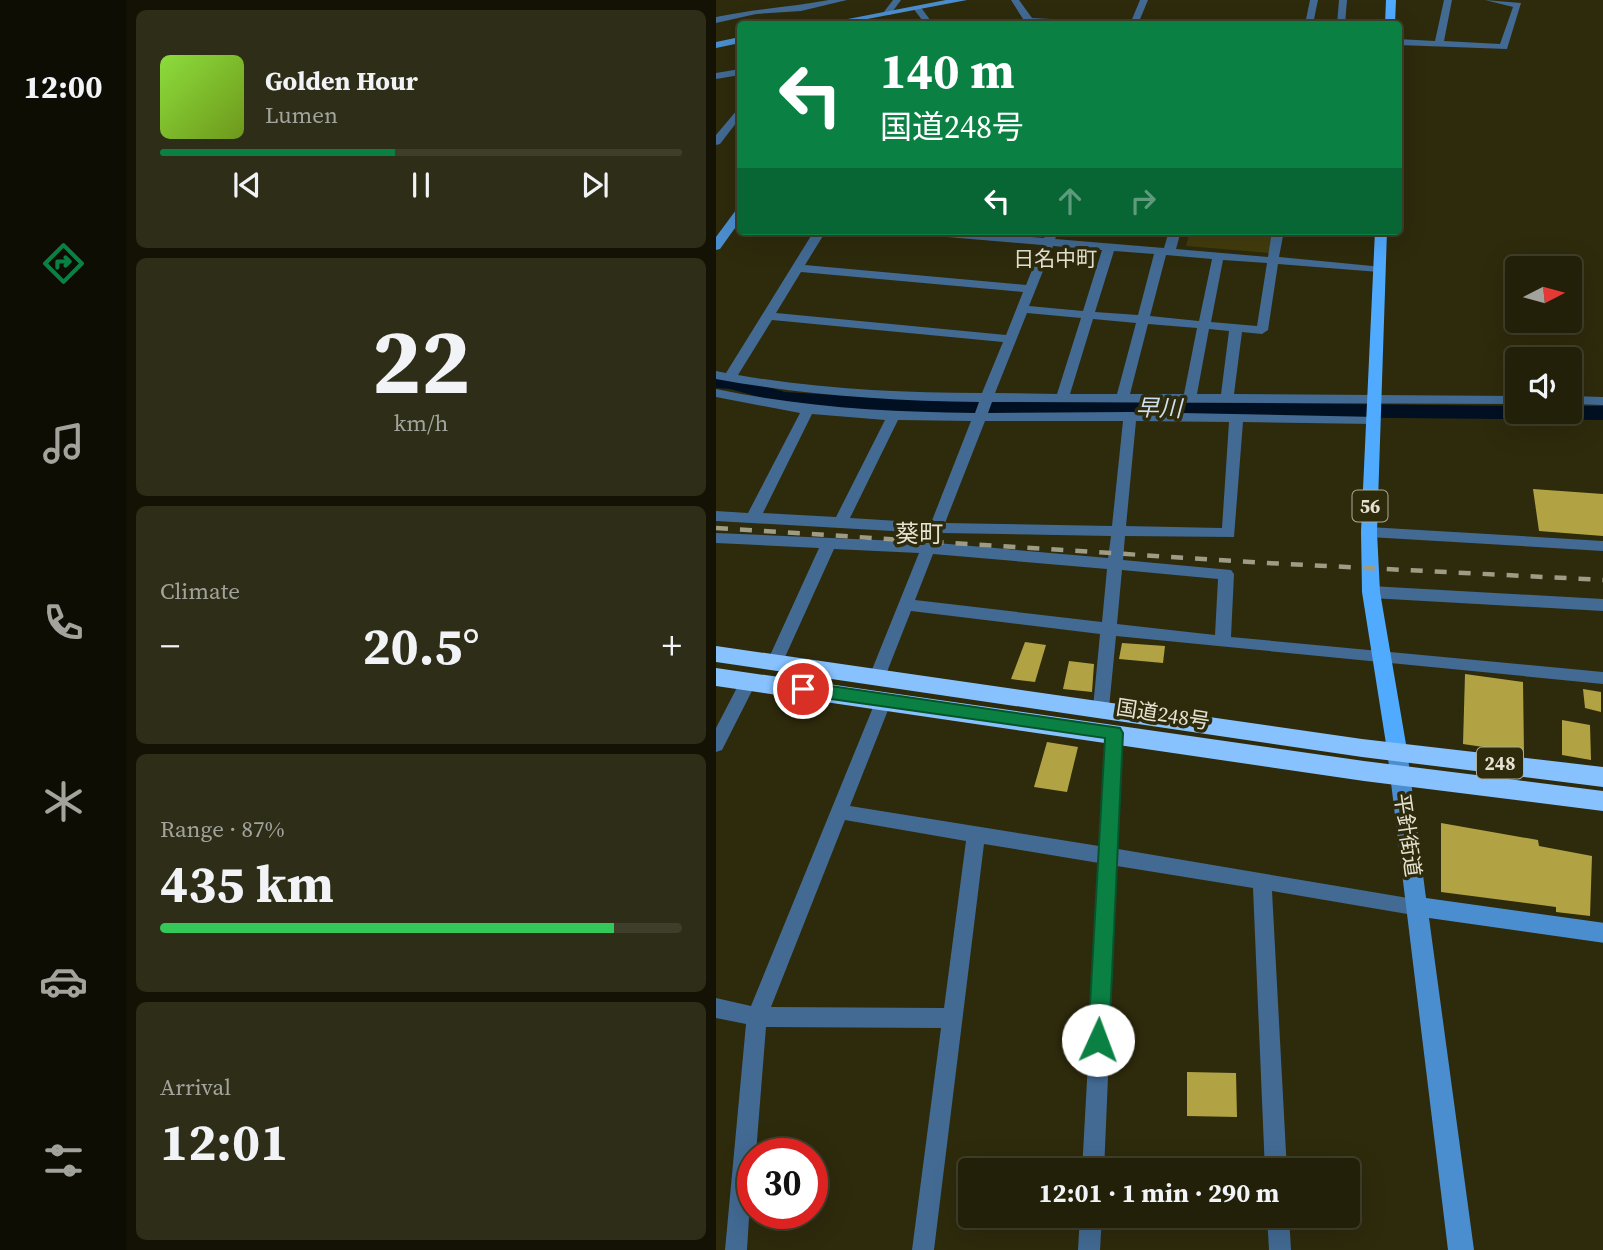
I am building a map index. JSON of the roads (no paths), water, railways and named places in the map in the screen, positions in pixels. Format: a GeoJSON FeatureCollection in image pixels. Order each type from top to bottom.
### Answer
{"type":"FeatureCollection","features":[{"type":"Feature","properties":{"kind":"highway","name":"国道248号"},"geometry":{"type":"LineString","coordinates":[[716,654],[1362,748],[1398,762],[1603,801]]}},
{"type":"Feature","properties":{"kind":"highway","name":"国道248号"},"geometry":{"type":"LineString","coordinates":[[716,677],[1114,733],[1398,762],[1603,777]]}},
{"type":"Feature","properties":{"kind":"main road"},"geometry":{"type":"LineString","coordinates":[[1390,21],[1391,0]]}},
{"type":"Feature","properties":{"kind":"main road","name":"56"},"geometry":{"type":"LineString","coordinates":[[1373,420],[1381,235]]}},
{"type":"Feature","properties":{"kind":"main road","name":"平針街道"},"geometry":{"type":"LineString","coordinates":[[1373,420],[1369,532],[1371,592],[1398,762]]}},
{"type":"Feature","properties":{"kind":"street"},"geometry":{"type":"LineString","coordinates":[[752,21],[751,12],[756,0]]}},
{"type":"Feature","properties":{"kind":"street"},"geometry":{"type":"LineString","coordinates":[[716,20],[751,12],[801,8],[843,0]]}},
{"type":"Feature","properties":{"kind":"street"},"geometry":{"type":"LineString","coordinates":[[881,21],[897,0]]}},
{"type":"Feature","properties":{"kind":"street"},"geometry":{"type":"LineString","coordinates":[[843,21],[962,0]]}},
{"type":"Feature","properties":{"kind":"street"},"geometry":{"type":"LineString","coordinates":[[1015,0],[1029,21]]}},
{"type":"Feature","properties":{"kind":"street"},"geometry":{"type":"LineString","coordinates":[[1135,21],[1144,0]]}},
{"type":"Feature","properties":{"kind":"street"},"geometry":{"type":"LineString","coordinates":[[1310,21],[1314,0]]}},
{"type":"Feature","properties":{"kind":"street"},"geometry":{"type":"LineString","coordinates":[[1341,21],[1343,0]]}},
{"type":"Feature","properties":{"kind":"street"},"geometry":{"type":"LineString","coordinates":[[1439,44],[1448,0]]}},
{"type":"Feature","properties":{"kind":"street"},"geometry":{"type":"LineString","coordinates":[[1402,42],[1504,47],[1518,5],[1489,0]]}},
{"type":"Feature","properties":{"kind":"street"},"geometry":{"type":"LineString","coordinates":[[917,8],[927,21]]}},
{"type":"Feature","properties":{"kind":"street"},"geometry":{"type":"LineString","coordinates":[[716,45],[737,41]]}},
{"type":"Feature","properties":{"kind":"street"},"geometry":{"type":"LineString","coordinates":[[716,76],[737,72]]}},
{"type":"Feature","properties":{"kind":"street"},"geometry":{"type":"LineString","coordinates":[[716,142],[721,130],[737,115]]}},
{"type":"Feature","properties":{"kind":"street"},"geometry":{"type":"LineString","coordinates":[[716,216],[737,216]]}},
{"type":"Feature","properties":{"kind":"street"},"geometry":{"type":"LineString","coordinates":[[716,246],[737,220]]}},
{"type":"Feature","properties":{"kind":"street"},"geometry":{"type":"LineString","coordinates":[[731,376],[818,235]]}},
{"type":"Feature","properties":{"kind":"street"},"geometry":{"type":"LineString","coordinates":[[1005,235],[1051,237],[1109,247],[1379,270]]}},
{"type":"Feature","properties":{"kind":"street"},"geometry":{"type":"LineString","coordinates":[[1122,400],[1143,320],[1173,235]]}},
{"type":"Feature","properties":{"kind":"street"},"geometry":{"type":"LineString","coordinates":[[1023,309],[1262,330],[1277,235]]}},
{"type":"Feature","properties":{"kind":"street"},"geometry":{"type":"LineString","coordinates":[[877,677],[1051,237]]}},
{"type":"Feature","properties":{"kind":"street"},"geometry":{"type":"LineString","coordinates":[[1062,399],[1109,247]]}},
{"type":"Feature","properties":{"kind":"street"},"geometry":{"type":"LineString","coordinates":[[1189,400],[1218,256]]}},
{"type":"Feature","properties":{"kind":"street"},"geometry":{"type":"LineString","coordinates":[[797,268],[1030,289]]}},
{"type":"Feature","properties":{"kind":"street"},"geometry":{"type":"LineString","coordinates":[[768,316],[1011,340]]}},
{"type":"Feature","properties":{"kind":"street"},"geometry":{"type":"LineString","coordinates":[[1227,400],[1236,328]]}},
{"type":"Feature","properties":{"kind":"street"},"geometry":{"type":"LineString","coordinates":[[716,375],[789,388],[903,397],[1505,400]]}},
{"type":"Feature","properties":{"kind":"street"},"geometry":{"type":"LineString","coordinates":[[716,393],[766,406],[893,417],[1130,416],[1373,420]]}},
{"type":"Feature","properties":{"kind":"street"},"geometry":{"type":"LineString","coordinates":[[1582,400],[1603,401]]}},
{"type":"Feature","properties":{"kind":"street"},"geometry":{"type":"LineString","coordinates":[[753,519],[806,411]]}},
{"type":"Feature","properties":{"kind":"street"},"geometry":{"type":"LineString","coordinates":[[1101,708],[1130,416]]}},
{"type":"Feature","properties":{"kind":"street"},"geometry":{"type":"LineString","coordinates":[[840,524],[893,417]]}},
{"type":"Feature","properties":{"kind":"street"},"geometry":{"type":"LineString","coordinates":[[716,516],[936,528],[1229,533],[1236,419]]}},
{"type":"Feature","properties":{"kind":"street"},"geometry":{"type":"LineString","coordinates":[[1369,532],[1603,546]]}},
{"type":"Feature","properties":{"kind":"street"},"geometry":{"type":"LineString","coordinates":[[716,538],[928,548],[1226,574],[1223,642]]}},
{"type":"Feature","properties":{"kind":"street"},"geometry":{"type":"LineString","coordinates":[[775,662],[829,543]]}},
{"type":"Feature","properties":{"kind":"street"},"geometry":{"type":"LineString","coordinates":[[1371,592],[1603,605]]}},
{"type":"Feature","properties":{"kind":"street"},"geometry":{"type":"LineString","coordinates":[[906,605],[1223,642],[1603,678]]}},
{"type":"Feature","properties":{"kind":"street"},"geometry":{"type":"LineString","coordinates":[[716,746],[749,681]]}},
{"type":"Feature","properties":{"kind":"street"},"geometry":{"type":"LineString","coordinates":[[736,1250],[757,1017],[884,700]]}},
{"type":"Feature","properties":{"kind":"street"},"geometry":{"type":"LineString","coordinates":[[1094,1158],[1114,733]]}},
{"type":"Feature","properties":{"kind":"street","name":"平針街道"},"geometry":{"type":"LineString","coordinates":[[1398,762],[1419,907],[1461,1250]]}},
{"type":"Feature","properties":{"kind":"street"},"geometry":{"type":"LineString","coordinates":[[840,812],[1262,883],[1603,933]]}},
{"type":"Feature","properties":{"kind":"street"},"geometry":{"type":"LineString","coordinates":[[923,1250],[976,835]]}},
{"type":"Feature","properties":{"kind":"street"},"geometry":{"type":"LineString","coordinates":[[1262,883],[1275,1158]]}},
{"type":"Feature","properties":{"kind":"street"},"geometry":{"type":"LineString","coordinates":[[716,1009],[757,1017],[953,1018]]}},
{"type":"Feature","properties":{"kind":"street"},"geometry":{"type":"LineString","coordinates":[[1089,1250],[1090,1228]]}},
{"type":"Feature","properties":{"kind":"street"},"geometry":{"type":"LineString","coordinates":[[1279,1228],[1280,1250]]}},
{"type":"Feature","properties":{"kind":"waterway","name":"早川"},"geometry":{"type":"LineString","coordinates":[[716,382],[731,383],[785,398],[900,406],[1604,413]]}},
{"type":"Feature","properties":{"kind":"railway"},"geometry":{"type":"LineString","coordinates":[[716,528],[1267,563],[1604,580]]}},
{"type":"Feature","properties":{"kind":"district","name":"日名中町"},"geometry":{"type":"Point","coordinates":[1055,258]}},
{"type":"Feature","properties":{"kind":"district","name":"葵町"},"geometry":{"type":"Point","coordinates":[919,533]}}]}
